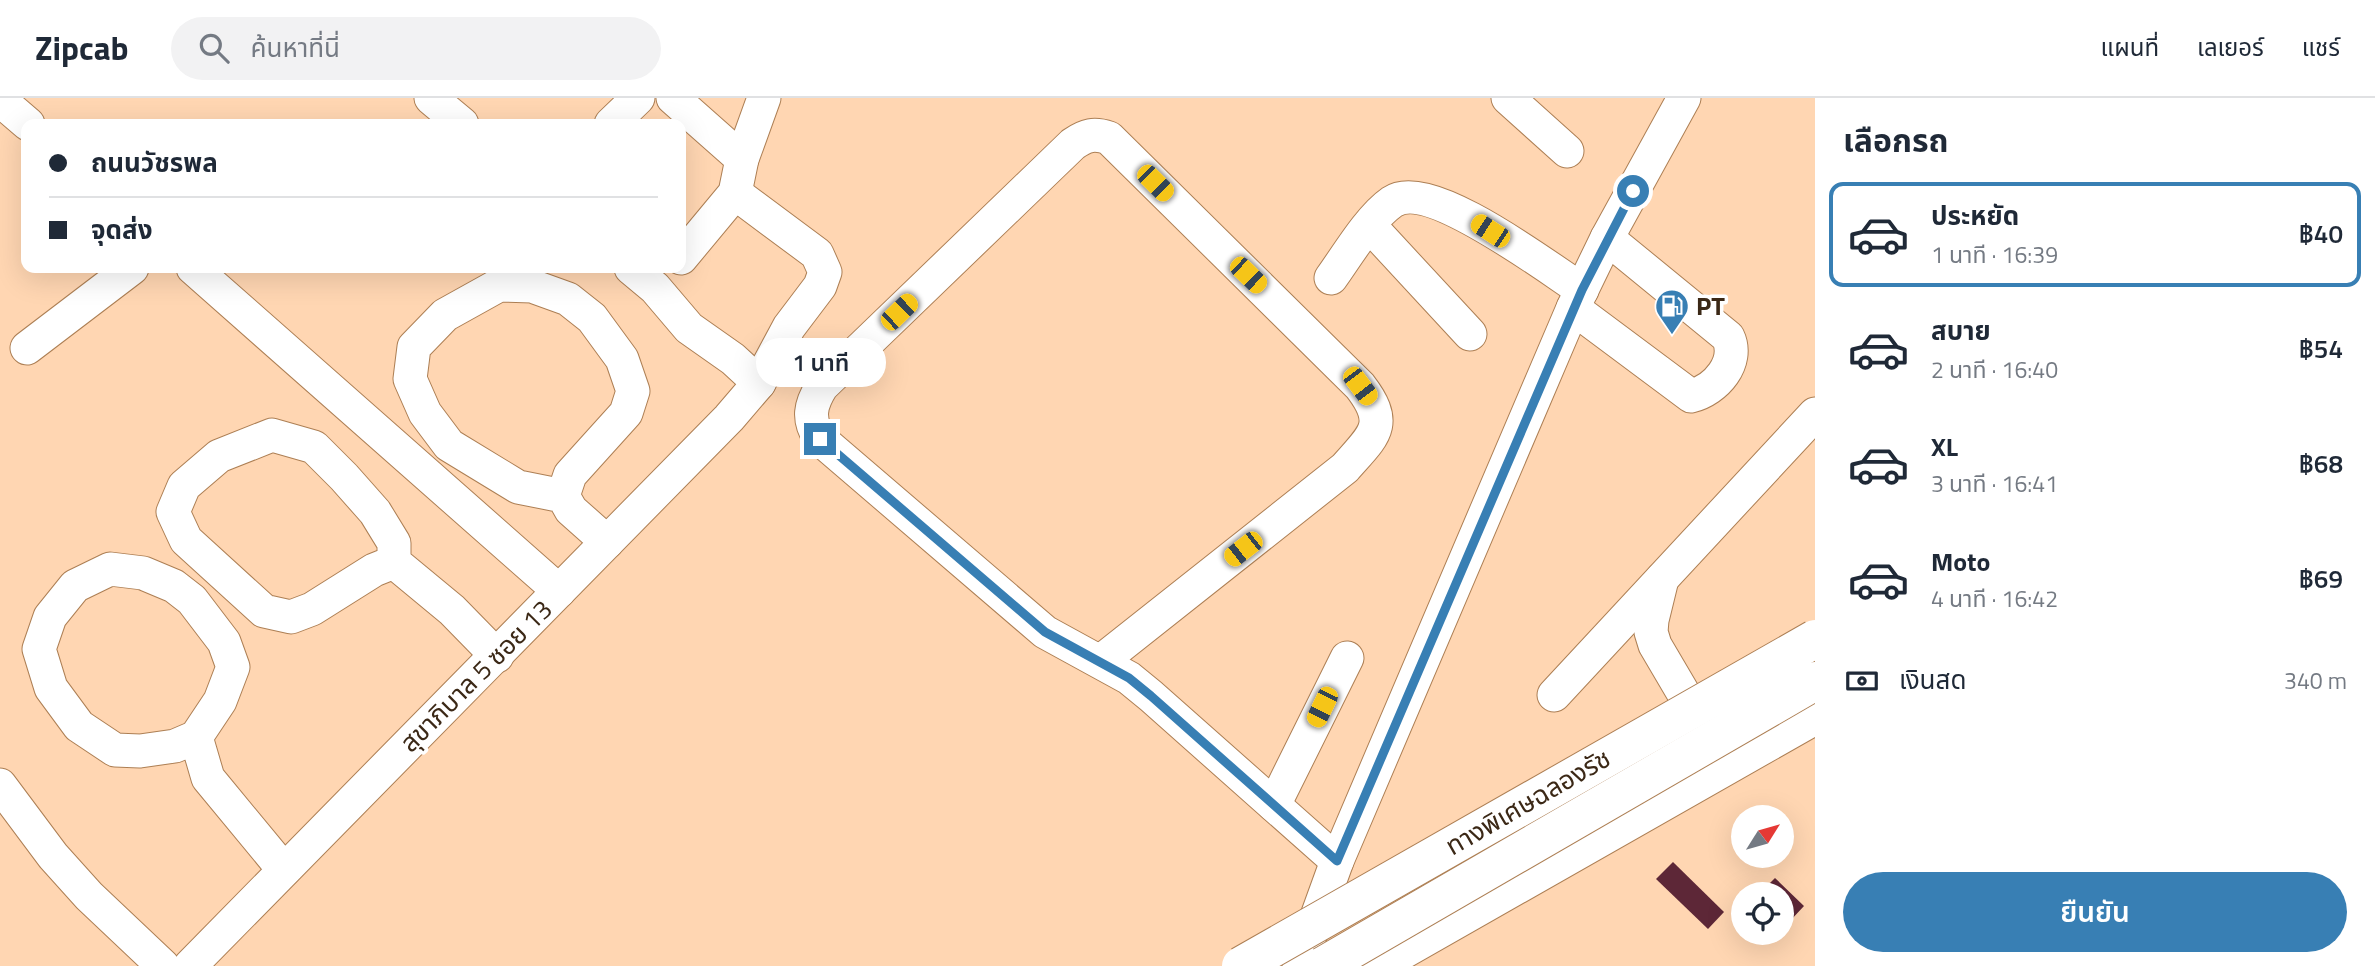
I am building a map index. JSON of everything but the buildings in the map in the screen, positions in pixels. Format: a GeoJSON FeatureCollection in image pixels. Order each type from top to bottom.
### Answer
{"type":"FeatureCollection","features":[{"type":"Feature","properties":{"kind":"highway","name":"ทางพิเศษฉลองรัช"},"geometry":{"type":"LineString","coordinates":[[1241,966],[1815,639]]}},
{"type":"Feature","properties":{"kind":"highway","name":"ทางพิเศษฉลองรัช"},"geometry":{"type":"LineString","coordinates":[[1323,966],[1815,681]]}},
{"type":"Feature","properties":{"kind":"street"},"geometry":{"type":"LineString","coordinates":[[431,98],[456,119]]}},
{"type":"Feature","properties":{"kind":"street"},"geometry":{"type":"LineString","coordinates":[[616,119],[638,98]]}},
{"type":"Feature","properties":{"kind":"street"},"geometry":{"type":"LineString","coordinates":[[673,98],[742,159]]}},
{"type":"Feature","properties":{"kind":"street"},"geometry":{"type":"LineString","coordinates":[[686,252],[735,193],[742,159],[764,98]]}},
{"type":"Feature","properties":{"kind":"street"},"geometry":{"type":"LineString","coordinates":[[1508,98],[1567,151]]}},
{"type":"Feature","properties":{"kind":"street"},"geometry":{"type":"LineString","coordinates":[[1299,966],[1337,861],[1578,299],[1607,238],[1684,98]]}},
{"type":"Feature","properties":{"kind":"street"},"geometry":{"type":"LineString","coordinates":[[1100,662],[1345,468],[1365,445],[1377,424],[1375,405],[1360,386],[1110,138],[1097,134],[1084,136],[1073,144],[832,376],[815,397],[809,415],[820,439],[1035,623],[1068,647],[1129,678],[1337,861]]}},
{"type":"Feature","properties":{"kind":"street","name":"สุขาภิบาล 5 ซอย 13"},"geometry":{"type":"LineString","coordinates":[[190,966],[497,656],[729,418],[759,383],[789,327],[820,286],[825,272],[817,254],[735,193]]}},
{"type":"Feature","properties":{"kind":"street"},"geometry":{"type":"LineString","coordinates":[[1331,278],[1370,226],[1393,201],[1415,197],[1440,203],[1471,219],[1578,299],[1691,396],[1700,394],[1725,371],[1732,357],[1733,347],[1728,337],[1607,238]]}},
{"type":"Feature","properties":{"kind":"street"},"geometry":{"type":"LineString","coordinates":[[1370,226],[1470,334]]}},
{"type":"Feature","properties":{"kind":"street"},"geometry":{"type":"LineString","coordinates":[[27,348],[115,273]]}},
{"type":"Feature","properties":{"kind":"street"},"geometry":{"type":"LineString","coordinates":[[199,273],[559,591]]}},
{"type":"Feature","properties":{"kind":"street"},"geometry":{"type":"LineString","coordinates":[[653,275],[689,328],[733,359],[759,383]]}},
{"type":"Feature","properties":{"kind":"street"},"geometry":{"type":"LineString","coordinates":[[563,496],[518,487],[449,445],[425,413],[410,379],[414,347],[445,315],[499,285],[532,286],[568,299],[592,318],[622,359],[633,391],[626,413],[570,475],[563,496],[571,510],[607,542]]}},
{"type":"Feature","properties":{"kind":"street"},"geometry":{"type":"LineString","coordinates":[[1554,695],[1815,414]]}},
{"type":"Feature","properties":{"kind":"street"},"geometry":{"type":"LineString","coordinates":[[272,435],[314,447],[344,477],[375,512],[394,543],[394,562],[374,570],[312,609],[291,617],[264,611],[186,540],[173,512],[184,486],[219,456],[272,435]]}},
{"type":"Feature","properties":{"kind":"street"},"geometry":{"type":"LineString","coordinates":[[394,562],[452,610],[497,656]]}},
{"type":"Feature","properties":{"kind":"street"},"geometry":{"type":"LineString","coordinates":[[110,569],[132,571],[174,586],[192,600],[224,642],[233,667],[220,701],[196,737],[175,746],[140,751],[115,750],[79,726],[51,688],[39,649],[50,617],[75,586],[110,569]]}},
{"type":"Feature","properties":{"kind":"street"},"geometry":{"type":"LineString","coordinates":[[1662,577],[1652,620],[1651,632],[1655,645],[1728,769]]}},
{"type":"Feature","properties":{"kind":"street"},"geometry":{"type":"LineString","coordinates":[[1274,805],[1347,658]]}},
{"type":"Feature","properties":{"kind":"street"},"geometry":{"type":"LineString","coordinates":[[1379,966],[1815,718]]}},
{"type":"Feature","properties":{"kind":"street"},"geometry":{"type":"LineString","coordinates":[[196,737],[208,778],[284,870]]}},
{"type":"Feature","properties":{"kind":"street"},"geometry":{"type":"LineString","coordinates":[[0,785],[53,856],[89,896],[163,966]]}},
{"type":"Feature","properties":{"kind":"place","name":"PT"},"geometry":{"type":"Point","coordinates":[1672,336]}},
{"type":"Feature","properties":{"kind":"route"},"geometry":{"type":"LineString","coordinates":[[820,439],[1045,632],[1068,647],[1129,678],[1337,861],[1582,290],[1633,191]]}}]}
